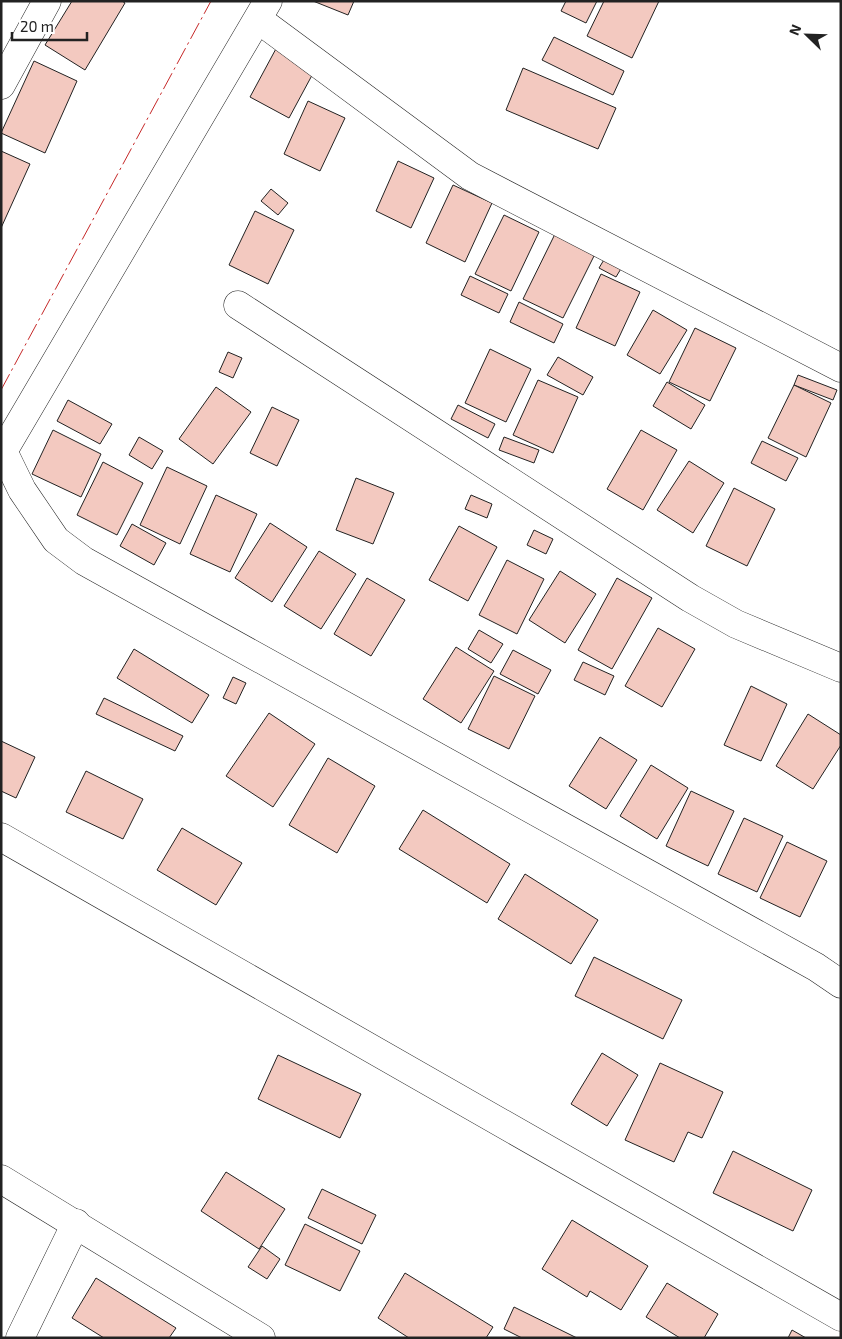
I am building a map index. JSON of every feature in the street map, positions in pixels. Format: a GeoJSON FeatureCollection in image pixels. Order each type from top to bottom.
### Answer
{"type":"FeatureCollection","features":[{"type":"Feature","properties":{"kind":"street"},"geometry":{"type":"LineString","coordinates":[[1,85],[47,1]]}},
{"type":"Feature","properties":{"kind":"street"},"geometry":{"type":"LineString","coordinates":[[841,368],[470,176],[264,10],[43,380],[2,453],[22,490],[56,540],[84,560],[807,962],[841,984]]}},
{"type":"Feature","properties":{"kind":"street"},"geometry":{"type":"LineString","coordinates":[[238,305],[690,598],[736,624],[841,668]]}},
{"type":"Feature","properties":{"kind":"street"},"geometry":{"type":"LineString","coordinates":[[1,837],[841,1317]]}},
{"type":"Feature","properties":{"kind":"street"},"geometry":{"type":"LineString","coordinates":[[1,1179],[261,1338]]}},
{"type":"Feature","properties":{"kind":"street"},"geometry":{"type":"LineString","coordinates":[[20,1338],[76,1224]]}},
{"type":"Feature","properties":{"kind":"building"},"geometry":{"type":"Polygon","coordinates":[[[72,1],[122,1],[125,3],[85,70],[45,45],[72,1]]]}},
{"type":"Feature","properties":{"kind":"building"},"geometry":{"type":"Polygon","coordinates":[[[313,1],[354,1],[348,15],[313,1]]]}},
{"type":"Feature","properties":{"kind":"building"},"geometry":{"type":"Polygon","coordinates":[[[566,1],[597,1],[586,23],[561,11],[566,1]]]}},
{"type":"Feature","properties":{"kind":"building"},"geometry":{"type":"Polygon","coordinates":[[[604,1],[659,1],[632,58],[587,36],[604,1]]]}},
{"type":"Feature","properties":{"kind":"building"},"geometry":{"type":"Polygon","coordinates":[[[554,37],[624,71],[613,95],[542,60],[554,37]]]}},
{"type":"Feature","properties":{"kind":"building"},"geometry":{"type":"Polygon","coordinates":[[[278,45],[317,66],[289,118],[250,97],[278,45]]]}},
{"type":"Feature","properties":{"kind":"building"},"geometry":{"type":"Polygon","coordinates":[[[34,61],[77,81],[45,153],[1,133],[34,61]]]}},
{"type":"Feature","properties":{"kind":"building"},"geometry":{"type":"Polygon","coordinates":[[[523,68],[616,108],[598,149],[506,110],[523,68]]]}},
{"type":"Feature","properties":{"kind":"building"},"geometry":{"type":"Polygon","coordinates":[[[308,101],[345,118],[320,171],[284,154],[308,101]]]}},
{"type":"Feature","properties":{"kind":"building"},"geometry":{"type":"Polygon","coordinates":[[[1,151],[30,164],[1,228],[1,151]]]}},
{"type":"Feature","properties":{"kind":"building"},"geometry":{"type":"Polygon","coordinates":[[[398,161],[434,178],[411,228],[376,211],[398,161]]]}},
{"type":"Feature","properties":{"kind":"building"},"geometry":{"type":"Polygon","coordinates":[[[453,185],[492,203],[465,262],[426,243],[453,185]]]}},
{"type":"Feature","properties":{"kind":"building"},"geometry":{"type":"Polygon","coordinates":[[[271,189],[288,203],[278,215],[261,201],[271,189]]]}},
{"type":"Feature","properties":{"kind":"building"},"geometry":{"type":"Polygon","coordinates":[[[255,211],[294,230],[268,284],[229,265],[255,211]]]}},
{"type":"Feature","properties":{"kind":"building"},"geometry":{"type":"Polygon","coordinates":[[[504,215],[539,232],[511,291],[475,274],[504,215]]]}},
{"type":"Feature","properties":{"kind":"building"},"geometry":{"type":"Polygon","coordinates":[[[555,234],[595,254],[563,318],[523,299],[555,234]]]}},
{"type":"Feature","properties":{"kind":"building"},"geometry":{"type":"Polygon","coordinates":[[[608,253],[625,262],[616,277],[599,268],[608,253]]]}},
{"type":"Feature","properties":{"kind":"building"},"geometry":{"type":"Polygon","coordinates":[[[601,274],[640,292],[615,346],[576,328],[601,274]]]}},
{"type":"Feature","properties":{"kind":"building"},"geometry":{"type":"Polygon","coordinates":[[[470,276],[508,294],[499,313],[461,295],[470,276]]]}},
{"type":"Feature","properties":{"kind":"building"},"geometry":{"type":"Polygon","coordinates":[[[519,302],[563,324],[554,343],[510,322],[519,302]]]}},
{"type":"Feature","properties":{"kind":"building"},"geometry":{"type":"Polygon","coordinates":[[[653,310],[687,330],[660,374],[627,355],[653,310]]]}},
{"type":"Feature","properties":{"kind":"building"},"geometry":{"type":"Polygon","coordinates":[[[695,328],[736,348],[710,401],[669,382],[695,328]]]}},
{"type":"Feature","properties":{"kind":"building"},"geometry":{"type":"Polygon","coordinates":[[[490,349],[531,369],[506,422],[465,403],[490,349]]]}},
{"type":"Feature","properties":{"kind":"building"},"geometry":{"type":"Polygon","coordinates":[[[228,352],[242,358],[233,378],[219,372],[228,352]]]}},
{"type":"Feature","properties":{"kind":"building"},"geometry":{"type":"Polygon","coordinates":[[[558,357],[593,377],[583,395],[547,375],[558,357]]]}},
{"type":"Feature","properties":{"kind":"building"},"geometry":{"type":"Polygon","coordinates":[[[798,375],[837,390],[833,400],[794,385],[798,375]]]}},
{"type":"Feature","properties":{"kind":"building"},"geometry":{"type":"Polygon","coordinates":[[[538,380],[578,397],[553,453],[513,435],[538,380]]]}},
{"type":"Feature","properties":{"kind":"building"},"geometry":{"type":"Polygon","coordinates":[[[667,382],[705,405],[691,429],[653,406],[667,382]]]}},
{"type":"Feature","properties":{"kind":"building"},"geometry":{"type":"Polygon","coordinates":[[[794,385],[831,403],[806,457],[768,438],[794,385]]]}},
{"type":"Feature","properties":{"kind":"building"},"geometry":{"type":"Polygon","coordinates":[[[216,387],[251,412],[213,464],[179,439],[216,387]]]}},
{"type":"Feature","properties":{"kind":"building"},"geometry":{"type":"Polygon","coordinates":[[[68,400],[112,424],[100,444],[57,421],[68,400]]]}},
{"type":"Feature","properties":{"kind":"building"},"geometry":{"type":"Polygon","coordinates":[[[458,405],[495,424],[488,438],[451,419],[458,405]]]}},
{"type":"Feature","properties":{"kind":"building"},"geometry":{"type":"Polygon","coordinates":[[[272,407],[299,420],[277,466],[250,453],[272,407]]]}},
{"type":"Feature","properties":{"kind":"building"},"geometry":{"type":"Polygon","coordinates":[[[53,430],[101,454],[81,497],[32,474],[53,430]]]}},
{"type":"Feature","properties":{"kind":"building"},"geometry":{"type":"Polygon","coordinates":[[[641,430],[677,450],[643,510],[607,489],[641,430]]]}},
{"type":"Feature","properties":{"kind":"building"},"geometry":{"type":"Polygon","coordinates":[[[139,437],[163,451],[152,469],[129,455],[139,437]]]}},
{"type":"Feature","properties":{"kind":"building"},"geometry":{"type":"Polygon","coordinates":[[[504,437],[539,450],[534,463],[499,450],[504,437]]]}},
{"type":"Feature","properties":{"kind":"building"},"geometry":{"type":"Polygon","coordinates":[[[762,441],[798,458],[786,481],[751,463],[762,441]]]}},
{"type":"Feature","properties":{"kind":"building"},"geometry":{"type":"Polygon","coordinates":[[[689,461],[724,483],[693,533],[657,510],[689,461]]]}},
{"type":"Feature","properties":{"kind":"building"},"geometry":{"type":"Polygon","coordinates":[[[103,462],[143,483],[117,535],[77,515],[103,462]]]}},
{"type":"Feature","properties":{"kind":"building"},"geometry":{"type":"Polygon","coordinates":[[[167,467],[207,486],[180,544],[140,525],[167,467]]]}},
{"type":"Feature","properties":{"kind":"building"},"geometry":{"type":"Polygon","coordinates":[[[356,478],[394,493],[373,544],[336,530],[356,478]]]}},
{"type":"Feature","properties":{"kind":"building"},"geometry":{"type":"Polygon","coordinates":[[[734,488],[775,509],[747,566],[706,546],[734,488]]]}},
{"type":"Feature","properties":{"kind":"building"},"geometry":{"type":"Polygon","coordinates":[[[216,495],[257,514],[230,572],[190,554],[216,495]]]}},
{"type":"Feature","properties":{"kind":"building"},"geometry":{"type":"Polygon","coordinates":[[[471,495],[492,504],[487,518],[465,509],[471,495]]]}},
{"type":"Feature","properties":{"kind":"building"},"geometry":{"type":"Polygon","coordinates":[[[270,523],[307,547],[272,602],[235,578],[270,523]]]}},
{"type":"Feature","properties":{"kind":"building"},"geometry":{"type":"Polygon","coordinates":[[[132,524],[166,543],[154,565],[120,546],[132,524]]]}},
{"type":"Feature","properties":{"kind":"building"},"geometry":{"type":"Polygon","coordinates":[[[459,526],[497,547],[468,601],[429,580],[459,526]]]}},
{"type":"Feature","properties":{"kind":"building"},"geometry":{"type":"Polygon","coordinates":[[[534,530],[553,539],[546,554],[527,545],[534,530]]]}},
{"type":"Feature","properties":{"kind":"building"},"geometry":{"type":"Polygon","coordinates":[[[319,551],[356,574],[321,629],[284,606],[319,551]]]}},
{"type":"Feature","properties":{"kind":"building"},"geometry":{"type":"Polygon","coordinates":[[[507,560],[544,579],[517,634],[479,615],[507,560]]]}},
{"type":"Feature","properties":{"kind":"building"},"geometry":{"type":"Polygon","coordinates":[[[560,571],[596,594],[565,643],[529,620],[560,571]]]}},
{"type":"Feature","properties":{"kind":"building"},"geometry":{"type":"Polygon","coordinates":[[[367,578],[405,600],[371,656],[334,634],[367,578]]]}},
{"type":"Feature","properties":{"kind":"building"},"geometry":{"type":"Polygon","coordinates":[[[617,578],[652,598],[612,669],[578,650],[617,578]]]}},
{"type":"Feature","properties":{"kind":"building"},"geometry":{"type":"Polygon","coordinates":[[[658,628],[695,649],[662,707],[625,686],[658,628]]]}},
{"type":"Feature","properties":{"kind":"building"},"geometry":{"type":"Polygon","coordinates":[[[479,630],[503,644],[491,663],[468,649],[479,630]]]}},
{"type":"Feature","properties":{"kind":"building"},"geometry":{"type":"Polygon","coordinates":[[[456,647],[494,671],[461,723],[423,699],[456,647]]]}},
{"type":"Feature","properties":{"kind":"building"},"geometry":{"type":"Polygon","coordinates":[[[134,649],[209,695],[192,723],[117,678],[134,649]]]}},
{"type":"Feature","properties":{"kind":"building"},"geometry":{"type":"Polygon","coordinates":[[[513,650],[551,670],[538,694],[500,674],[513,650]]]}},
{"type":"Feature","properties":{"kind":"building"},"geometry":{"type":"Polygon","coordinates":[[[583,662],[614,676],[605,695],[574,680],[583,662]]]}},
{"type":"Feature","properties":{"kind":"building"},"geometry":{"type":"Polygon","coordinates":[[[494,676],[535,696],[509,749],[468,729],[494,676]]]}},
{"type":"Feature","properties":{"kind":"building"},"geometry":{"type":"Polygon","coordinates":[[[233,677],[246,683],[236,704],[223,698],[233,677]]]}},
{"type":"Feature","properties":{"kind":"building"},"geometry":{"type":"Polygon","coordinates":[[[751,686],[787,704],[761,761],[724,745],[751,686]]]}},
{"type":"Feature","properties":{"kind":"building"},"geometry":{"type":"Polygon","coordinates":[[[104,698],[183,736],[175,751],[96,714],[104,698]]]}},
{"type":"Feature","properties":{"kind":"building"},"geometry":{"type":"Polygon","coordinates":[[[269,713],[315,744],[273,807],[226,776],[269,713]]]}},
{"type":"Feature","properties":{"kind":"building"},"geometry":{"type":"Polygon","coordinates":[[[808,714],[841,735],[841,745],[813,789],[776,766],[808,714]]]}},
{"type":"Feature","properties":{"kind":"building"},"geometry":{"type":"Polygon","coordinates":[[[600,737],[637,760],[606,809],[569,786],[600,737]]]}},
{"type":"Feature","properties":{"kind":"building"},"geometry":{"type":"Polygon","coordinates":[[[1,741],[35,757],[16,798],[1,791],[1,741]]]}},
{"type":"Feature","properties":{"kind":"building"},"geometry":{"type":"Polygon","coordinates":[[[328,758],[375,786],[337,853],[289,825],[328,758]]]}},
{"type":"Feature","properties":{"kind":"building"},"geometry":{"type":"Polygon","coordinates":[[[651,765],[688,788],[657,839],[620,816],[651,765]]]}},
{"type":"Feature","properties":{"kind":"building"},"geometry":{"type":"Polygon","coordinates":[[[86,771],[143,799],[123,839],[66,812],[86,771]]]}},
{"type":"Feature","properties":{"kind":"building"},"geometry":{"type":"Polygon","coordinates":[[[691,791],[734,811],[708,866],[666,846],[691,791]]]}},
{"type":"Feature","properties":{"kind":"building"},"geometry":{"type":"Polygon","coordinates":[[[423,810],[510,864],[487,903],[399,849],[423,810]]]}},
{"type":"Feature","properties":{"kind":"building"},"geometry":{"type":"Polygon","coordinates":[[[744,818],[783,836],[757,892],[718,874],[744,818]]]}},
{"type":"Feature","properties":{"kind":"building"},"geometry":{"type":"Polygon","coordinates":[[[182,828],[242,863],[216,905],[157,870],[182,828]]]}},
{"type":"Feature","properties":{"kind":"building"},"geometry":{"type":"Polygon","coordinates":[[[787,842],[827,861],[800,917],[760,898],[787,842]]]}},
{"type":"Feature","properties":{"kind":"building"},"geometry":{"type":"Polygon","coordinates":[[[525,874],[598,920],[571,964],[498,919],[525,874]]]}},
{"type":"Feature","properties":{"kind":"building"},"geometry":{"type":"Polygon","coordinates":[[[594,957],[682,1000],[663,1039],[575,996],[594,957]]]}},
{"type":"Feature","properties":{"kind":"building"},"geometry":{"type":"Polygon","coordinates":[[[602,1053],[638,1075],[607,1126],[571,1104],[602,1053]]]}},
{"type":"Feature","properties":{"kind":"building"},"geometry":{"type":"Polygon","coordinates":[[[278,1055],[361,1094],[340,1138],[258,1099],[278,1055]]]}},
{"type":"Feature","properties":{"kind":"building"},"geometry":{"type":"Polygon","coordinates":[[[660,1063],[723,1092],[702,1138],[688,1132],[674,1162],[625,1140],[660,1063]]]}},
{"type":"Feature","properties":{"kind":"building"},"geometry":{"type":"Polygon","coordinates":[[[733,1151],[812,1190],[793,1231],[713,1193],[733,1151]]]}},
{"type":"Feature","properties":{"kind":"building"},"geometry":{"type":"Polygon","coordinates":[[[226,1172],[285,1209],[259,1249],[201,1211],[226,1172]]]}},
{"type":"Feature","properties":{"kind":"building"},"geometry":{"type":"Polygon","coordinates":[[[322,1189],[376,1215],[362,1244],[308,1218],[322,1189]]]}},
{"type":"Feature","properties":{"kind":"building"},"geometry":{"type":"Polygon","coordinates":[[[572,1220],[648,1266],[621,1310],[590,1291],[587,1297],[542,1269],[572,1220]]]}},
{"type":"Feature","properties":{"kind":"building"},"geometry":{"type":"Polygon","coordinates":[[[305,1224],[360,1251],[340,1291],[285,1265],[305,1224]]]}},
{"type":"Feature","properties":{"kind":"building"},"geometry":{"type":"Polygon","coordinates":[[[262,1246],[280,1259],[267,1279],[248,1267],[262,1246]]]}},
{"type":"Feature","properties":{"kind":"building"},"geometry":{"type":"Polygon","coordinates":[[[405,1273],[493,1327],[486,1338],[409,1338],[378,1318],[405,1273]]]}},
{"type":"Feature","properties":{"kind":"building"},"geometry":{"type":"Polygon","coordinates":[[[96,1278],[176,1328],[169,1338],[104,1338],[72,1318],[96,1278]]]}},
{"type":"Feature","properties":{"kind":"building"},"geometry":{"type":"Polygon","coordinates":[[[667,1283],[718,1314],[704,1338],[680,1338],[646,1317],[667,1283]]]}},
{"type":"Feature","properties":{"kind":"building"},"geometry":{"type":"Polygon","coordinates":[[[514,1307],[577,1338],[522,1338],[504,1329],[514,1307]]]}},
{"type":"Feature","properties":{"kind":"building"},"geometry":{"type":"Polygon","coordinates":[[[792,1330],[806,1338],[788,1338],[792,1330]]]}},
{"type":"Feature","properties":{"kind":"power"},"geometry":{"type":"LineString","coordinates":[[1,390],[211,1]]}}]}
